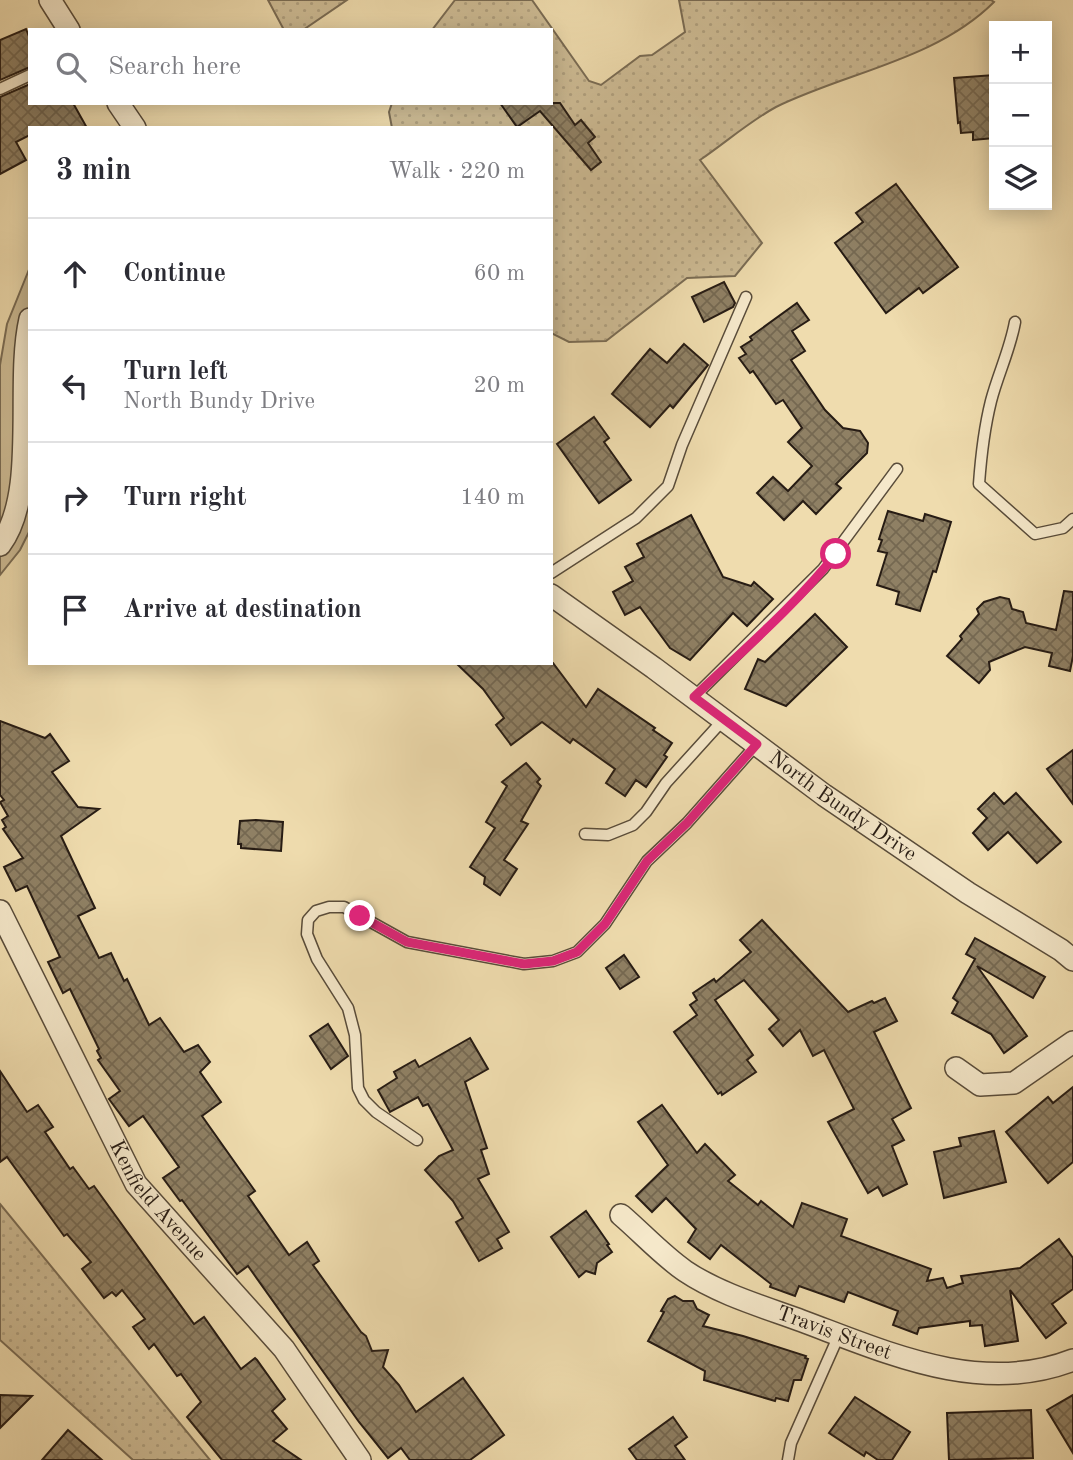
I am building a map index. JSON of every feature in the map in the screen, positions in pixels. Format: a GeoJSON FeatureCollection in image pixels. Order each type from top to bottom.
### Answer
{"type":"FeatureCollection","features":[{"type":"Feature","properties":{"kind":"street"},"geometry":{"type":"LineString","coordinates":[[50,0],[68,28]]}},
{"type":"Feature","properties":{"kind":"street"},"geometry":{"type":"LineString","coordinates":[[119,105],[134,126]]}},
{"type":"Feature","properties":{"kind":"street"},"geometry":{"type":"LineString","coordinates":[[0,545],[8,535],[18,507],[22,473],[24,355],[28,331]]}},
{"type":"Feature","properties":{"kind":"street","name":"North Bundy Drive"},"geometry":{"type":"LineString","coordinates":[[553,596],[835,802],[968,893],[1073,960]]}},
{"type":"Feature","properties":{"kind":"street","name":"Kenfield Avenue"},"geometry":{"type":"LineString","coordinates":[[0,911],[136,1184],[284,1349],[360,1460]]}},
{"type":"Feature","properties":{"kind":"street"},"geometry":{"type":"LineString","coordinates":[[956,1069],[980,1084],[1014,1083],[1073,1042]]}},
{"type":"Feature","properties":{"kind":"street","name":"Travis Street"},"geometry":{"type":"LineString","coordinates":[[621,1215],[686,1271],[740,1298],[911,1362],[955,1371],[1001,1374],[1053,1368],[1073,1360]]}},
{"type":"Feature","properties":{"kind":"lane"},"geometry":{"type":"LineString","coordinates":[[0,89],[28,76]]}},
{"type":"Feature","properties":{"kind":"lane"},"geometry":{"type":"LineString","coordinates":[[553,572],[636,518],[668,486],[682,445],[746,297]]}},
{"type":"Feature","properties":{"kind":"lane"},"geometry":{"type":"LineString","coordinates":[[1015,322],[1011,347],[992,399],[981,449],[979,484],[1034,534],[1063,528],[1073,519]]}},
{"type":"Feature","properties":{"kind":"lane"},"geometry":{"type":"LineString","coordinates":[[694,697],[824,569],[897,469]]}},
{"type":"Feature","properties":{"kind":"lane"},"geometry":{"type":"LineString","coordinates":[[586,834],[608,835],[633,825],[646,812],[666,783],[724,719]]}},
{"type":"Feature","properties":{"kind":"lane"},"geometry":{"type":"LineString","coordinates":[[417,1140],[376,1112],[358,1088],[355,1035],[348,1008],[317,959],[307,934],[308,920],[316,911],[329,907],[344,907],[407,942],[524,964],[553,961],[577,952],[605,924],[647,861],[687,823],[757,744]]}},
{"type":"Feature","properties":{"kind":"lane"},"geometry":{"type":"LineString","coordinates":[[788,1460],[791,1443],[839,1335]]}},
{"type":"Feature","properties":{"kind":"shaded area"},"geometry":{"type":"Polygon","coordinates":[[[268,0],[347,0],[306,28],[283,28],[268,0]]]}},
{"type":"Feature","properties":{"kind":"shaded area"},"geometry":{"type":"Polygon","coordinates":[[[455,0],[532,0],[552,28],[434,28],[455,0]]]}},
{"type":"Feature","properties":{"kind":"shaded area"},"geometry":{"type":"Polygon","coordinates":[[[679,0],[994,2],[971,22],[945,38],[890,63],[776,107],[700,160],[762,243],[735,276],[687,278],[606,341],[569,342],[553,334],[553,126],[392,126],[389,112],[391,105],[553,105],[553,30],[589,81],[601,85],[640,56],[652,55],[685,32],[679,0]]]}},
{"type":"Feature","properties":{"kind":"shaded area"},"geometry":{"type":"Polygon","coordinates":[[[28,272],[28,534],[20,550],[0,575],[0,365],[7,324],[28,272]]]}},
{"type":"Feature","properties":{"kind":"shaded area"},"geometry":{"type":"Polygon","coordinates":[[[0,1204],[210,1460],[133,1460],[0,1340],[0,1204]]]}},
{"type":"Feature","properties":{"kind":"building"},"geometry":{"type":"Polygon","coordinates":[[[26,29],[28,34],[28,68],[0,80],[0,40],[26,29]]]}},
{"type":"Feature","properties":{"kind":"building"},"geometry":{"type":"Polygon","coordinates":[[[989,75],[989,138],[973,140],[973,132],[961,133],[954,78],[989,75]]]}},
{"type":"Feature","properties":{"kind":"building"},"geometry":{"type":"Polygon","coordinates":[[[28,85],[28,105],[74,105],[86,126],[28,126],[28,136],[16,142],[26,160],[0,174],[0,97],[28,85]]]}},
{"type":"Feature","properties":{"kind":"building"},"geometry":{"type":"Polygon","coordinates":[[[560,103],[575,125],[581,120],[595,137],[588,143],[601,162],[591,170],[540,111],[516,126],[501,105],[560,103]]]}},
{"type":"Feature","properties":{"kind":"building"},"geometry":{"type":"Polygon","coordinates":[[[896,184],[958,267],[923,293],[919,288],[886,313],[835,243],[863,222],[856,213],[896,184]]]}},
{"type":"Feature","properties":{"kind":"building"},"geometry":{"type":"Polygon","coordinates":[[[724,282],[735,303],[733,307],[704,322],[692,297],[724,282]]]}},
{"type":"Feature","properties":{"kind":"building"},"geometry":{"type":"Polygon","coordinates":[[[797,303],[809,320],[792,331],[805,351],[791,360],[825,410],[843,428],[860,431],[868,443],[867,453],[836,484],[841,488],[816,514],[803,501],[784,520],[757,493],[773,477],[788,491],[812,466],[788,442],[802,428],[783,400],[776,404],[753,371],[750,373],[739,358],[746,354],[741,347],[752,340],[750,337],[797,303]]]}},
{"type":"Feature","properties":{"kind":"building"},"geometry":{"type":"Polygon","coordinates":[[[684,344],[708,365],[673,408],[670,405],[650,427],[612,394],[650,349],[667,363],[684,344]]]}},
{"type":"Feature","properties":{"kind":"building"},"geometry":{"type":"Polygon","coordinates":[[[594,417],[609,438],[604,442],[631,480],[599,503],[557,444],[594,417]]]}},
{"type":"Feature","properties":{"kind":"building"},"geometry":{"type":"Polygon","coordinates":[[[888,511],[923,521],[925,514],[951,522],[936,572],[933,571],[920,611],[896,604],[899,592],[877,585],[887,553],[878,551],[888,511]]]}},
{"type":"Feature","properties":{"kind":"building"},"geometry":{"type":"Polygon","coordinates":[[[691,515],[723,577],[751,586],[754,582],[773,599],[747,626],[733,613],[690,660],[670,648],[640,607],[625,615],[613,592],[633,581],[625,567],[644,557],[637,544],[691,515]]]}},
{"type":"Feature","properties":{"kind":"building"},"geometry":{"type":"Polygon","coordinates":[[[1064,591],[1073,592],[1073,656],[1070,671],[1049,666],[1052,653],[1025,647],[989,662],[990,670],[979,683],[947,656],[979,614],[977,609],[984,602],[1000,597],[1009,599],[1012,609],[1023,612],[1026,623],[1056,630],[1064,591]]]}},
{"type":"Feature","properties":{"kind":"building"},"geometry":{"type":"Polygon","coordinates":[[[815,614],[847,647],[786,706],[745,689],[758,659],[765,662],[815,614]]]}},
{"type":"Feature","properties":{"kind":"building"},"geometry":{"type":"Polygon","coordinates":[[[553,663],[586,707],[598,689],[672,743],[664,755],[667,757],[646,787],[636,780],[625,796],[606,783],[615,769],[573,739],[570,743],[542,722],[511,745],[496,725],[504,718],[483,689],[458,665],[553,663]]]}},
{"type":"Feature","properties":{"kind":"building"},"geometry":{"type":"Polygon","coordinates":[[[0,721],[45,738],[50,734],[69,761],[52,772],[78,807],[99,809],[61,836],[95,908],[78,916],[99,958],[111,953],[149,1025],[160,1018],[184,1052],[198,1045],[210,1062],[200,1072],[221,1102],[202,1116],[255,1191],[248,1196],[289,1255],[307,1242],[319,1261],[313,1265],[366,1336],[372,1351],[388,1350],[383,1367],[399,1385],[416,1412],[463,1378],[504,1435],[470,1460],[410,1460],[401,1448],[388,1458],[359,1422],[248,1266],[237,1274],[163,1178],[179,1167],[143,1116],[129,1126],[109,1099],[120,1091],[98,1060],[101,1058],[97,1051],[99,1049],[70,989],[63,993],[48,962],[60,957],[27,886],[16,891],[4,867],[23,858],[3,829],[6,827],[2,820],[8,816],[0,802],[4,800],[0,795],[0,721]]]}},
{"type":"Feature","properties":{"kind":"building"},"geometry":{"type":"Polygon","coordinates":[[[1073,750],[1073,804],[1047,769],[1073,750]]]}},
{"type":"Feature","properties":{"kind":"building"},"geometry":{"type":"Polygon","coordinates":[[[526,763],[540,779],[537,782],[541,786],[521,821],[528,824],[504,860],[517,869],[500,895],[484,884],[485,877],[470,867],[495,828],[486,822],[507,786],[502,782],[526,763]]]}},
{"type":"Feature","properties":{"kind":"building"},"geometry":{"type":"Polygon","coordinates":[[[994,793],[1004,804],[1016,793],[1061,842],[1037,863],[1008,832],[988,850],[973,833],[987,818],[978,809],[994,793]]]}},
{"type":"Feature","properties":{"kind":"building"},"geometry":{"type":"Polygon","coordinates":[[[240,821],[283,822],[281,851],[241,848],[241,844],[238,844],[240,821]]]}},
{"type":"Feature","properties":{"kind":"building"},"geometry":{"type":"Polygon","coordinates":[[[762,920],[848,1012],[885,998],[897,1021],[874,1032],[911,1108],[892,1119],[904,1140],[892,1146],[907,1184],[883,1196],[878,1187],[868,1193],[828,1122],[854,1109],[824,1050],[813,1056],[800,1030],[783,1046],[769,1029],[779,1020],[744,980],[715,1000],[753,1055],[747,1060],[756,1072],[722,1095],[721,1092],[718,1094],[674,1032],[697,1015],[690,1005],[697,1000],[693,993],[714,979],[716,982],[751,952],[740,940],[762,920]]]}},
{"type":"Feature","properties":{"kind":"building"},"geometry":{"type":"Polygon","coordinates":[[[975,938],[1045,977],[1033,998],[977,966],[1027,1036],[1004,1053],[991,1034],[952,1013],[958,1002],[953,998],[975,959],[966,954],[975,938]]]}},
{"type":"Feature","properties":{"kind":"building"},"geometry":{"type":"Polygon","coordinates":[[[624,955],[639,977],[620,989],[606,968],[624,955]]]}},
{"type":"Feature","properties":{"kind":"building"},"geometry":{"type":"Polygon","coordinates":[[[328,1024],[348,1056],[331,1069],[310,1036],[328,1024]]]}},
{"type":"Feature","properties":{"kind":"building"},"geometry":{"type":"Polygon","coordinates":[[[470,1038],[488,1069],[465,1082],[487,1148],[481,1150],[489,1174],[478,1179],[509,1232],[497,1239],[502,1248],[479,1261],[456,1222],[463,1218],[453,1201],[425,1170],[439,1156],[453,1150],[428,1104],[423,1106],[418,1097],[390,1112],[378,1090],[397,1078],[394,1072],[415,1060],[419,1067],[470,1038]]]}},
{"type":"Feature","properties":{"kind":"building"},"geometry":{"type":"Polygon","coordinates":[[[0,1071],[27,1112],[38,1105],[53,1127],[45,1132],[70,1169],[73,1167],[89,1189],[94,1186],[194,1324],[204,1317],[241,1369],[255,1358],[257,1360],[285,1399],[272,1411],[287,1429],[273,1441],[301,1460],[222,1460],[187,1417],[201,1402],[181,1374],[177,1376],[154,1344],[149,1349],[133,1327],[145,1319],[122,1290],[116,1296],[112,1292],[104,1298],[82,1269],[91,1262],[67,1234],[64,1236],[7,1157],[0,1162],[0,1071]]]}},
{"type":"Feature","properties":{"kind":"building"},"geometry":{"type":"Polygon","coordinates":[[[1073,1087],[1073,1162],[1048,1183],[1006,1132],[1048,1097],[1053,1103],[1073,1087]]]}},
{"type":"Feature","properties":{"kind":"building"},"geometry":{"type":"Polygon","coordinates":[[[662,1105],[697,1153],[705,1144],[735,1175],[728,1181],[758,1205],[761,1201],[793,1227],[802,1203],[847,1219],[841,1236],[931,1269],[927,1281],[943,1278],[947,1288],[963,1283],[961,1276],[1020,1268],[1059,1239],[1073,1258],[1073,1289],[1052,1304],[1066,1323],[1046,1338],[1010,1290],[1018,1341],[985,1346],[982,1325],[970,1326],[970,1321],[919,1328],[917,1334],[893,1325],[898,1311],[848,1292],[844,1302],[799,1286],[795,1296],[770,1287],[771,1284],[721,1245],[710,1259],[688,1242],[696,1229],[666,1198],[652,1212],[636,1196],[668,1165],[638,1122],[662,1105]]]}},
{"type":"Feature","properties":{"kind":"building"},"geometry":{"type":"Polygon","coordinates":[[[994,1131],[1006,1182],[944,1198],[934,1152],[961,1146],[959,1138],[994,1131]]]}},
{"type":"Feature","properties":{"kind":"building"},"geometry":{"type":"Polygon","coordinates":[[[586,1211],[612,1252],[597,1263],[595,1274],[586,1271],[579,1277],[551,1237],[586,1211]]]}},
{"type":"Feature","properties":{"kind":"building"},"geometry":{"type":"Polygon","coordinates":[[[675,1296],[683,1301],[693,1301],[697,1309],[709,1315],[703,1326],[806,1356],[808,1359],[801,1380],[794,1380],[788,1401],[776,1398],[775,1401],[704,1380],[705,1371],[648,1341],[668,1299],[675,1296]]]}},
{"type":"Feature","properties":{"kind":"building"},"geometry":{"type":"Polygon","coordinates":[[[0,1395],[32,1396],[0,1428],[0,1395]]]}},
{"type":"Feature","properties":{"kind":"building"},"geometry":{"type":"Polygon","coordinates":[[[1073,1395],[1073,1453],[1047,1410],[1073,1395]]]}},
{"type":"Feature","properties":{"kind":"building"},"geometry":{"type":"Polygon","coordinates":[[[855,1397],[910,1432],[892,1460],[878,1460],[866,1452],[864,1456],[829,1433],[855,1397]]]}},
{"type":"Feature","properties":{"kind":"building"},"geometry":{"type":"Polygon","coordinates":[[[1031,1410],[1033,1458],[949,1460],[947,1413],[1031,1410]]]}},
{"type":"Feature","properties":{"kind":"building"},"geometry":{"type":"Polygon","coordinates":[[[673,1417],[687,1437],[675,1446],[685,1460],[637,1460],[629,1449],[673,1417]]]}},
{"type":"Feature","properties":{"kind":"building"},"geometry":{"type":"Polygon","coordinates":[[[68,1430],[102,1460],[42,1460],[68,1430]]]}},
{"type":"Feature","properties":{"kind":"route"},"geometry":{"type":"LineString","coordinates":[[360,916],[407,942],[524,964],[553,961],[577,952],[605,924],[647,861],[687,823],[757,744],[694,697],[754,640],[836,554]]}}]}
